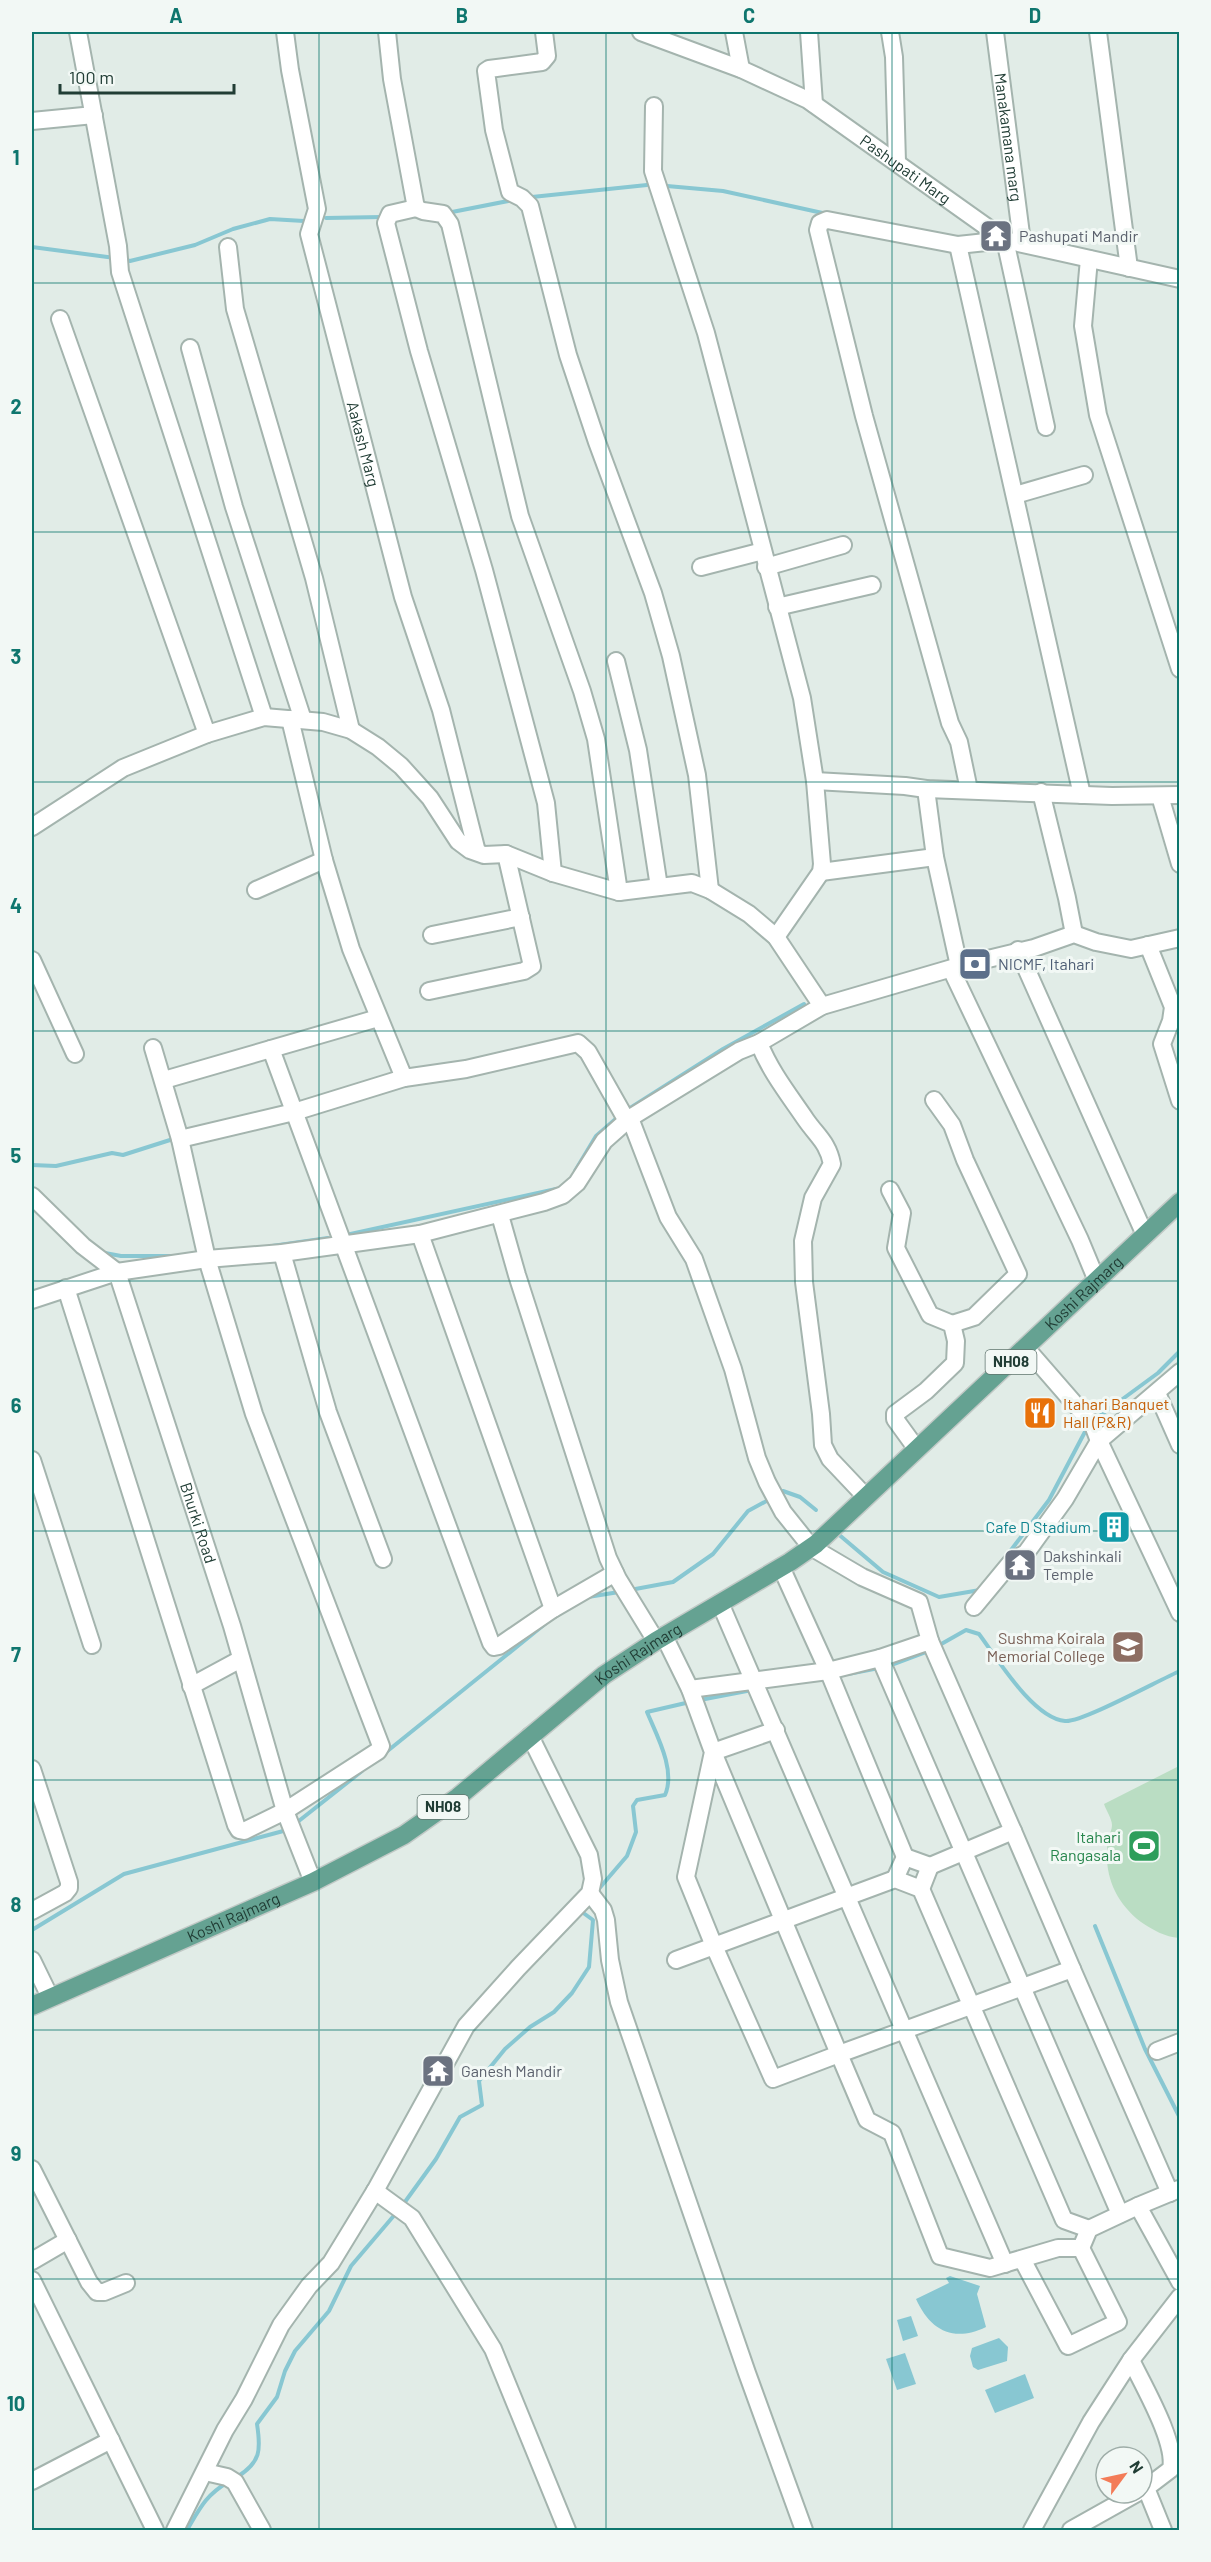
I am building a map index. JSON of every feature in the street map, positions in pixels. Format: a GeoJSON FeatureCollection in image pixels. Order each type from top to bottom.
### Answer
{"type":"FeatureCollection","features":[{"type":"Feature","properties":{"kind":"main road","name":"Koshi Rajmarg"},"geometry":{"type":"LineString","coordinates":[[32,2006],[313,1882],[404,1835],[458,1797],[604,1675],[813,1545],[1026,1348],[1179,1202]]}},
{"type":"Feature","properties":{"kind":"street"},"geometry":{"type":"LineString","coordinates":[[78,32],[120,272],[264,717]]}},
{"type":"Feature","properties":{"kind":"street","name":"Aakash Marg"},"geometry":{"type":"LineString","coordinates":[[285,32],[290,70],[317,209],[309,234],[404,597],[441,710],[477,852]]}},
{"type":"Feature","properties":{"kind":"street"},"geometry":{"type":"LineString","coordinates":[[387,32],[392,79],[416,208]]}},
{"type":"Feature","properties":{"kind":"street"},"geometry":{"type":"LineString","coordinates":[[544,32],[547,56],[542,62],[486,71],[494,130],[510,192],[522,198],[530,206],[568,355],[652,593],[671,656],[697,775],[710,890]]}},
{"type":"Feature","properties":{"kind":"street","name":"Pashupati Marg"},"geometry":{"type":"LineString","coordinates":[[643,32],[741,69],[814,104],[1013,241],[1179,279]]}},
{"type":"Feature","properties":{"kind":"street"},"geometry":{"type":"LineString","coordinates":[[734,32],[741,69]]}},
{"type":"Feature","properties":{"kind":"street"},"geometry":{"type":"LineString","coordinates":[[809,32],[814,104]]}},
{"type":"Feature","properties":{"kind":"street"},"geometry":{"type":"LineString","coordinates":[[890,32],[894,57],[897,162]]}},
{"type":"Feature","properties":{"kind":"street","name":"Manakamana marg"},"geometry":{"type":"LineString","coordinates":[[994,32],[1013,241],[1046,427]]}},
{"type":"Feature","properties":{"kind":"street"},"geometry":{"type":"LineString","coordinates":[[1098,32],[1129,268]]}},
{"type":"Feature","properties":{"kind":"street"},"geometry":{"type":"LineString","coordinates":[[654,106],[653,171],[706,333],[802,698],[814,781],[822,864],[821,872],[776,937]]}},
{"type":"Feature","properties":{"kind":"street"},"geometry":{"type":"LineString","coordinates":[[32,121],[94,115]]}},
{"type":"Feature","properties":{"kind":"street"},"geometry":{"type":"LineString","coordinates":[[553,873],[543,792],[484,570],[419,351],[388,218],[416,208],[440,213],[450,224],[520,516],[582,691],[596,739],[619,892]]}},
{"type":"Feature","properties":{"kind":"street"},"geometry":{"type":"LineString","coordinates":[[969,790],[959,742],[950,723],[864,416],[818,226],[827,220],[958,245],[1013,241]]}},
{"type":"Feature","properties":{"kind":"street"},"geometry":{"type":"LineString","coordinates":[[958,245],[1082,795]]}},
{"type":"Feature","properties":{"kind":"street"},"geometry":{"type":"LineString","coordinates":[[228,247],[235,309],[314,578],[351,730]]}},
{"type":"Feature","properties":{"kind":"street"},"geometry":{"type":"LineString","coordinates":[[1089,259],[1083,326],[1098,415],[1179,669]]}},
{"type":"Feature","properties":{"kind":"street"},"geometry":{"type":"LineString","coordinates":[[60,319],[207,734]]}},
{"type":"Feature","properties":{"kind":"street"},"geometry":{"type":"LineString","coordinates":[[190,348],[296,720],[324,860],[351,949],[404,1078]]}},
{"type":"Feature","properties":{"kind":"street"},"geometry":{"type":"LineString","coordinates":[[1016,495],[1084,476]]}},
{"type":"Feature","properties":{"kind":"street"},"geometry":{"type":"LineString","coordinates":[[701,567],[843,545]]}},
{"type":"Feature","properties":{"kind":"street"},"geometry":{"type":"LineString","coordinates":[[777,607],[872,585]]}},
{"type":"Feature","properties":{"kind":"street"},"geometry":{"type":"LineString","coordinates":[[616,660],[638,750],[658,887]]}},
{"type":"Feature","properties":{"kind":"street"},"geometry":{"type":"LineString","coordinates":[[32,827],[123,768],[207,734],[264,717],[323,722],[351,730],[378,747],[401,766],[430,798],[458,841],[477,852],[484,855],[506,854],[553,873],[619,892],[692,883],[710,890],[749,914],[776,937],[822,1006]]}},
{"type":"Feature","properties":{"kind":"street"},"geometry":{"type":"LineString","coordinates":[[814,781],[927,789],[1082,795],[1179,795]]}},
{"type":"Feature","properties":{"kind":"street"},"geometry":{"type":"LineString","coordinates":[[927,789],[935,857],[955,967],[1097,1281]]}},
{"type":"Feature","properties":{"kind":"street"},"geometry":{"type":"LineString","coordinates":[[1041,792],[1074,934]]}},
{"type":"Feature","properties":{"kind":"street"},"geometry":{"type":"LineString","coordinates":[[1160,796],[1179,864]]}},
{"type":"Feature","properties":{"kind":"street"},"geometry":{"type":"LineString","coordinates":[[429,991],[531,968],[533,963],[506,854]]}},
{"type":"Feature","properties":{"kind":"street"},"geometry":{"type":"LineString","coordinates":[[821,872],[935,857]]}},
{"type":"Feature","properties":{"kind":"street"},"geometry":{"type":"LineString","coordinates":[[256,890],[324,860]]}},
{"type":"Feature","properties":{"kind":"street"},"geometry":{"type":"LineString","coordinates":[[432,935],[521,916]]}},
{"type":"Feature","properties":{"kind":"street"},"geometry":{"type":"LineString","coordinates":[[32,1300],[117,1272],[420,1234],[544,1202],[563,1195],[577,1183],[604,1141],[629,1119],[739,1051],[759,1043],[822,1006],[955,967],[1034,948],[1074,934],[1096,942],[1131,949],[1179,938]]}},
{"type":"Feature","properties":{"kind":"street"},"geometry":{"type":"LineString","coordinates":[[1148,945],[1173,1007],[1172,1021],[1162,1044],[1179,1101]]}},
{"type":"Feature","properties":{"kind":"street"},"geometry":{"type":"LineString","coordinates":[[1018,950],[1146,1235]]}},
{"type":"Feature","properties":{"kind":"street"},"geometry":{"type":"LineString","coordinates":[[32,960],[75,1054]]}},
{"type":"Feature","properties":{"kind":"street"},"geometry":{"type":"LineString","coordinates":[[164,1080],[378,1018]]}},
{"type":"Feature","properties":{"kind":"street"},"geometry":{"type":"LineString","coordinates":[[180,1139],[294,1112],[404,1078],[466,1070],[578,1043],[588,1052],[629,1119],[668,1218],[694,1259],[733,1369],[757,1458],[766,1482],[783,1512],[813,1545],[862,1577],[919,1602],[934,1650],[1072,1969],[1175,2191],[1138,2205],[1089,2229],[1081,2248],[1118,2322],[1068,2346],[1022,2259]]}},
{"type":"Feature","properties":{"kind":"street"},"geometry":{"type":"LineString","coordinates":[[759,1043],[765,1059],[808,1123],[829,1147],[832,1164],[813,1198],[803,1241],[804,1282],[823,1445],[830,1459],[865,1496]]}},
{"type":"Feature","properties":{"kind":"street"},"geometry":{"type":"LineString","coordinates":[[66,1288],[191,1686],[239,1830],[289,1822],[381,1746],[254,1414],[207,1259],[180,1139],[153,1048]]}},
{"type":"Feature","properties":{"kind":"street"},"geometry":{"type":"LineString","coordinates":[[271,1048],[491,1643],[494,1647],[499,1646],[553,1609],[617,1576]]}},
{"type":"Feature","properties":{"kind":"street"},"geometry":{"type":"LineString","coordinates":[[890,1190],[902,1213],[896,1248],[930,1314],[952,1324],[974,1317],[1018,1274],[965,1160],[952,1125],[934,1100]]}},
{"type":"Feature","properties":{"kind":"street"},"geometry":{"type":"LineString","coordinates":[[32,1196],[83,1246],[117,1272]]}},
{"type":"Feature","properties":{"kind":"street"},"geometry":{"type":"LineString","coordinates":[[500,1215],[520,1286],[608,1558],[630,1597],[660,1639],[693,1697],[713,1752],[867,2120],[892,2133],[940,2256],[990,2268],[1058,2248],[1081,2248]]}},
{"type":"Feature","properties":{"kind":"street"},"geometry":{"type":"LineString","coordinates":[[420,1234],[553,1609]]}},
{"type":"Feature","properties":{"kind":"street"},"geometry":{"type":"LineString","coordinates":[[282,1253],[328,1412],[383,1559]]}},
{"type":"Feature","properties":{"kind":"street","name":"Bhurki Road"},"geometry":{"type":"LineString","coordinates":[[117,1272],[241,1659],[289,1822],[313,1882]]}},
{"type":"Feature","properties":{"kind":"street"},"geometry":{"type":"LineString","coordinates":[[916,1448],[895,1419],[894,1414],[926,1391],[955,1363],[956,1341],[952,1324]]}},
{"type":"Feature","properties":{"kind":"street"},"geometry":{"type":"LineString","coordinates":[[1026,1348],[1092,1427],[1179,1613]]}},
{"type":"Feature","properties":{"kind":"street"},"geometry":{"type":"LineString","coordinates":[[974,1607],[1012,1561],[1026,1553],[1065,1499],[1092,1427],[1157,1393],[1179,1372]]}},
{"type":"Feature","properties":{"kind":"street"},"geometry":{"type":"LineString","coordinates":[[1157,1393],[1179,1445]]}},
{"type":"Feature","properties":{"kind":"street"},"geometry":{"type":"LineString","coordinates":[[32,1460],[92,1645]]}},
{"type":"Feature","properties":{"kind":"street"},"geometry":{"type":"LineString","coordinates":[[781,1567],[830,1676],[905,1857],[895,1879]]}},
{"type":"Feature","properties":{"kind":"street"},"geometry":{"type":"LineString","coordinates":[[720,1603],[1005,2264]]}},
{"type":"Feature","properties":{"kind":"street"},"geometry":{"type":"LineString","coordinates":[[693,1697],[884,1668],[934,1650]]}},
{"type":"Feature","properties":{"kind":"street"},"geometry":{"type":"LineString","coordinates":[[191,1686],[241,1659]]}},
{"type":"Feature","properties":{"kind":"street"},"geometry":{"type":"LineString","coordinates":[[884,1668],[1120,2214]]}},
{"type":"Feature","properties":{"kind":"street"},"geometry":{"type":"LineString","coordinates":[[713,1752],[776,1730]]}},
{"type":"Feature","properties":{"kind":"street"},"geometry":{"type":"LineString","coordinates":[[530,1736],[589,1855],[593,1898],[603,1910],[606,1920],[610,1960],[619,2001],[804,2530]]}},
{"type":"Feature","properties":{"kind":"street"},"geometry":{"type":"LineString","coordinates":[[713,1752],[686,1877],[773,2079],[1072,1969]]}},
{"type":"Feature","properties":{"kind":"street"},"geometry":{"type":"LineString","coordinates":[[32,1769],[69,1882],[69,1888],[65,1893],[32,1911]]}},
{"type":"Feature","properties":{"kind":"street"},"geometry":{"type":"LineString","coordinates":[[905,1857],[930,1866],[1013,1831]]}},
{"type":"Feature","properties":{"kind":"street"},"geometry":{"type":"LineString","coordinates":[[930,1866],[921,1889],[970,2007],[1064,2220],[1058,2248]]}},
{"type":"Feature","properties":{"kind":"street"},"geometry":{"type":"LineString","coordinates":[[676,1960],[895,1879],[921,1889]]}},
{"type":"Feature","properties":{"kind":"street"},"geometry":{"type":"LineString","coordinates":[[175,2530],[281,2325],[309,2286],[331,2264],[375,2191],[466,2026],[518,1968],[593,1898]]}},
{"type":"Feature","properties":{"kind":"street"},"geometry":{"type":"LineString","coordinates":[[32,1960],[50,1997]]}},
{"type":"Feature","properties":{"kind":"street"},"geometry":{"type":"LineString","coordinates":[[1157,2051],[1179,2042]]}},
{"type":"Feature","properties":{"kind":"street"},"geometry":{"type":"LineString","coordinates":[[32,2169],[97,2292],[104,2292],[126,2283]]}},
{"type":"Feature","properties":{"kind":"street"},"geometry":{"type":"LineString","coordinates":[[375,2191],[412,2218],[437,2255],[493,2349],[567,2530]]}},
{"type":"Feature","properties":{"kind":"street"},"geometry":{"type":"LineString","coordinates":[[1138,2205],[1179,2282]]}},
{"type":"Feature","properties":{"kind":"street"},"geometry":{"type":"LineString","coordinates":[[1064,2220],[1089,2229]]}},
{"type":"Feature","properties":{"kind":"street"},"geometry":{"type":"LineString","coordinates":[[32,2261],[68,2240]]}},
{"type":"Feature","properties":{"kind":"street"},"geometry":{"type":"LineString","coordinates":[[32,2280],[155,2530]]}},
{"type":"Feature","properties":{"kind":"street"},"geometry":{"type":"LineString","coordinates":[[1034,2530],[1091,2422],[1131,2360],[1179,2297]]}},
{"type":"Feature","properties":{"kind":"street"},"geometry":{"type":"LineString","coordinates":[[1131,2360],[1174,2458],[1171,2469],[1154,2481]]}},
{"type":"Feature","properties":{"kind":"street"},"geometry":{"type":"LineString","coordinates":[[32,2481],[111,2440]]}},
{"type":"Feature","properties":{"kind":"street"},"geometry":{"type":"LineString","coordinates":[[206,2472],[231,2479],[262,2530]]}},
{"type":"Feature","properties":{"kind":"street"},"geometry":{"type":"LineString","coordinates":[[1071,2530],[1115,2505]]}},
{"type":"Feature","properties":{"kind":"street"},"geometry":{"type":"LineString","coordinates":[[1150,2505],[1163,2530]]}},
{"type":"Feature","properties":{"kind":"green space","name":"Itahari Rangasala"},"geometry":{"type":"Polygon","coordinates":[[[1179,1766],[1179,1938],[1159,1933],[1141,1922],[1117,1895],[1107,1863],[1108,1839],[1112,1825],[1104,1804],[1179,1766]]]}},
{"type":"Feature","properties":{"kind":"water"},"geometry":{"type":"Polygon","coordinates":[[[950,2276],[980,2286],[977,2294],[986,2327],[963,2334],[953,2333],[944,2331],[928,2319],[916,2299],[949,2283],[946,2278],[950,2276]]]}},
{"type":"Feature","properties":{"kind":"water"},"geometry":{"type":"Polygon","coordinates":[[[911,2316],[918,2336],[903,2341],[897,2320],[911,2316]]]}},
{"type":"Feature","properties":{"kind":"water"},"geometry":{"type":"Polygon","coordinates":[[[999,2338],[1008,2347],[1007,2361],[978,2370],[973,2367],[970,2356],[972,2348],[999,2338]]]}},
{"type":"Feature","properties":{"kind":"water"},"geometry":{"type":"Polygon","coordinates":[[[905,2353],[916,2384],[897,2390],[886,2359],[905,2353]]]}},
{"type":"Feature","properties":{"kind":"water"},"geometry":{"type":"Polygon","coordinates":[[[1025,2374],[1034,2398],[995,2413],[985,2390],[1025,2374]]]}},
{"type":"Feature","properties":{"kind":"waterway"},"geometry":{"type":"LineString","coordinates":[[532,197],[647,185]]}},
{"type":"Feature","properties":{"kind":"waterway"},"geometry":{"type":"LineString","coordinates":[[667,186],[723,191],[827,214]]}},
{"type":"Feature","properties":{"kind":"waterway"},"geometry":{"type":"LineString","coordinates":[[447,213],[513,200]]}},
{"type":"Feature","properties":{"kind":"waterway"},"geometry":{"type":"LineString","coordinates":[[326,218],[382,217]]}},
{"type":"Feature","properties":{"kind":"waterway"},"geometry":{"type":"LineString","coordinates":[[122,259],[130,261],[195,245],[233,229],[270,219],[304,221]]}},
{"type":"Feature","properties":{"kind":"waterway"},"geometry":{"type":"LineString","coordinates":[[32,247],[115,258]]}},
{"type":"Feature","properties":{"kind":"waterway"},"geometry":{"type":"LineString","coordinates":[[627,1110],[723,1049],[804,1004]]}},
{"type":"Feature","properties":{"kind":"waterway"},"geometry":{"type":"LineString","coordinates":[[575,1171],[596,1136],[619,1116]]}},
{"type":"Feature","properties":{"kind":"waterway"},"geometry":{"type":"LineString","coordinates":[[32,1165],[56,1166],[112,1153],[123,1155],[170,1140]]}},
{"type":"Feature","properties":{"kind":"waterway"},"geometry":{"type":"LineString","coordinates":[[346,1235],[556,1189]]}},
{"type":"Feature","properties":{"kind":"waterway"},"geometry":{"type":"LineString","coordinates":[[272,1246],[328,1238]]}},
{"type":"Feature","properties":{"kind":"waterway"},"geometry":{"type":"LineString","coordinates":[[105,1253],[121,1256],[172,1256]]}},
{"type":"Feature","properties":{"kind":"waterway"},"geometry":{"type":"LineString","coordinates":[[1094,1420],[1158,1373],[1180,1351]]}},
{"type":"Feature","properties":{"kind":"waterway"},"geometry":{"type":"LineString","coordinates":[[1005,1558],[1049,1500],[1087,1428]]}},
{"type":"Feature","properties":{"kind":"waterway"},"geometry":{"type":"LineString","coordinates":[[778,1494],[783,1491],[800,1497],[816,1510]]}},
{"type":"Feature","properties":{"kind":"waterway"},"geometry":{"type":"LineString","coordinates":[[630,1590],[673,1582],[713,1554],[748,1511],[772,1498]]}},
{"type":"Feature","properties":{"kind":"waterway"},"geometry":{"type":"LineString","coordinates":[[837,1533],[883,1572],[939,1597],[980,1590]]}},
{"type":"Feature","properties":{"kind":"waterway"},"geometry":{"type":"LineString","coordinates":[[588,1597],[619,1592]]}},
{"type":"Feature","properties":{"kind":"waterway"},"geometry":{"type":"LineString","coordinates":[[385,1753],[545,1624]]}},
{"type":"Feature","properties":{"kind":"waterway"},"geometry":{"type":"LineString","coordinates":[[936,1647],[966,1630],[979,1634],[1028,1698],[1041,1710],[1065,1721],[1087,1715],[1180,1671]]}},
{"type":"Feature","properties":{"kind":"waterway"},"geometry":{"type":"LineString","coordinates":[[889,1666],[929,1651]]}},
{"type":"Feature","properties":{"kind":"waterway"},"geometry":{"type":"LineString","coordinates":[[848,1674],[879,1668]]}},
{"type":"Feature","properties":{"kind":"waterway"},"geometry":{"type":"LineString","coordinates":[[700,1700],[752,1690]]}},
{"type":"Feature","properties":{"kind":"waterway"},"geometry":{"type":"LineString","coordinates":[[597,1891],[627,1856],[636,1832],[633,1806],[637,1800],[665,1795],[668,1785],[664,1753],[647,1712],[690,1702]]}},
{"type":"Feature","properties":{"kind":"waterway"},"geometry":{"type":"LineString","coordinates":[[295,1824],[362,1771]]}},
{"type":"Feature","properties":{"kind":"waterway"},"geometry":{"type":"LineString","coordinates":[[32,1930],[124,1874],[287,1830]]}},
{"type":"Feature","properties":{"kind":"waterway"},"geometry":{"type":"LineString","coordinates":[[402,2206],[436,2159],[460,2117],[482,2105],[479,2081],[505,2049],[530,2027],[554,2012],[572,1993],[589,1967],[593,1920],[582,1912],[583,1909]]}},
{"type":"Feature","properties":{"kind":"waterway"},"geometry":{"type":"LineString","coordinates":[[1095,1926],[1145,2049],[1180,2118]]}},
{"type":"Feature","properties":{"kind":"waterway"},"geometry":{"type":"LineString","coordinates":[[237,2477],[251,2466],[258,2455],[257,2424],[277,2397],[285,2371],[295,2351],[329,2311],[351,2266],[397,2212]]}},
{"type":"Feature","properties":{"kind":"waterway"},"geometry":{"type":"LineString","coordinates":[[187,2530],[208,2498],[228,2482]]}},
{"type":"Feature","properties":{"kind":"place","name":"Pashupati Mandir"},"geometry":{"type":"Point","coordinates":[996,236]}},
{"type":"Feature","properties":{"kind":"place","name":"NICMF, Itahari"},"geometry":{"type":"Point","coordinates":[975,964]}},
{"type":"Feature","properties":{"kind":"place","name":"Itahari Banquet Hall (P&R)"},"geometry":{"type":"Point","coordinates":[1040,1413]}},
{"type":"Feature","properties":{"kind":"place","name":"Cafe D Stadium"},"geometry":{"type":"Point","coordinates":[1114,1527]}},
{"type":"Feature","properties":{"kind":"place","name":"Dakshinkali Temple"},"geometry":{"type":"Point","coordinates":[1020,1565]}},
{"type":"Feature","properties":{"kind":"place","name":"Sushma Koirala Memorial College"},"geometry":{"type":"Point","coordinates":[1128,1647]}},
{"type":"Feature","properties":{"kind":"place","name":"Itahari Rangasala"},"geometry":{"type":"Point","coordinates":[1144,1846]}},
{"type":"Feature","properties":{"kind":"place","name":"Ganesh Mandir"},"geometry":{"type":"Point","coordinates":[438,2071]}}]}
